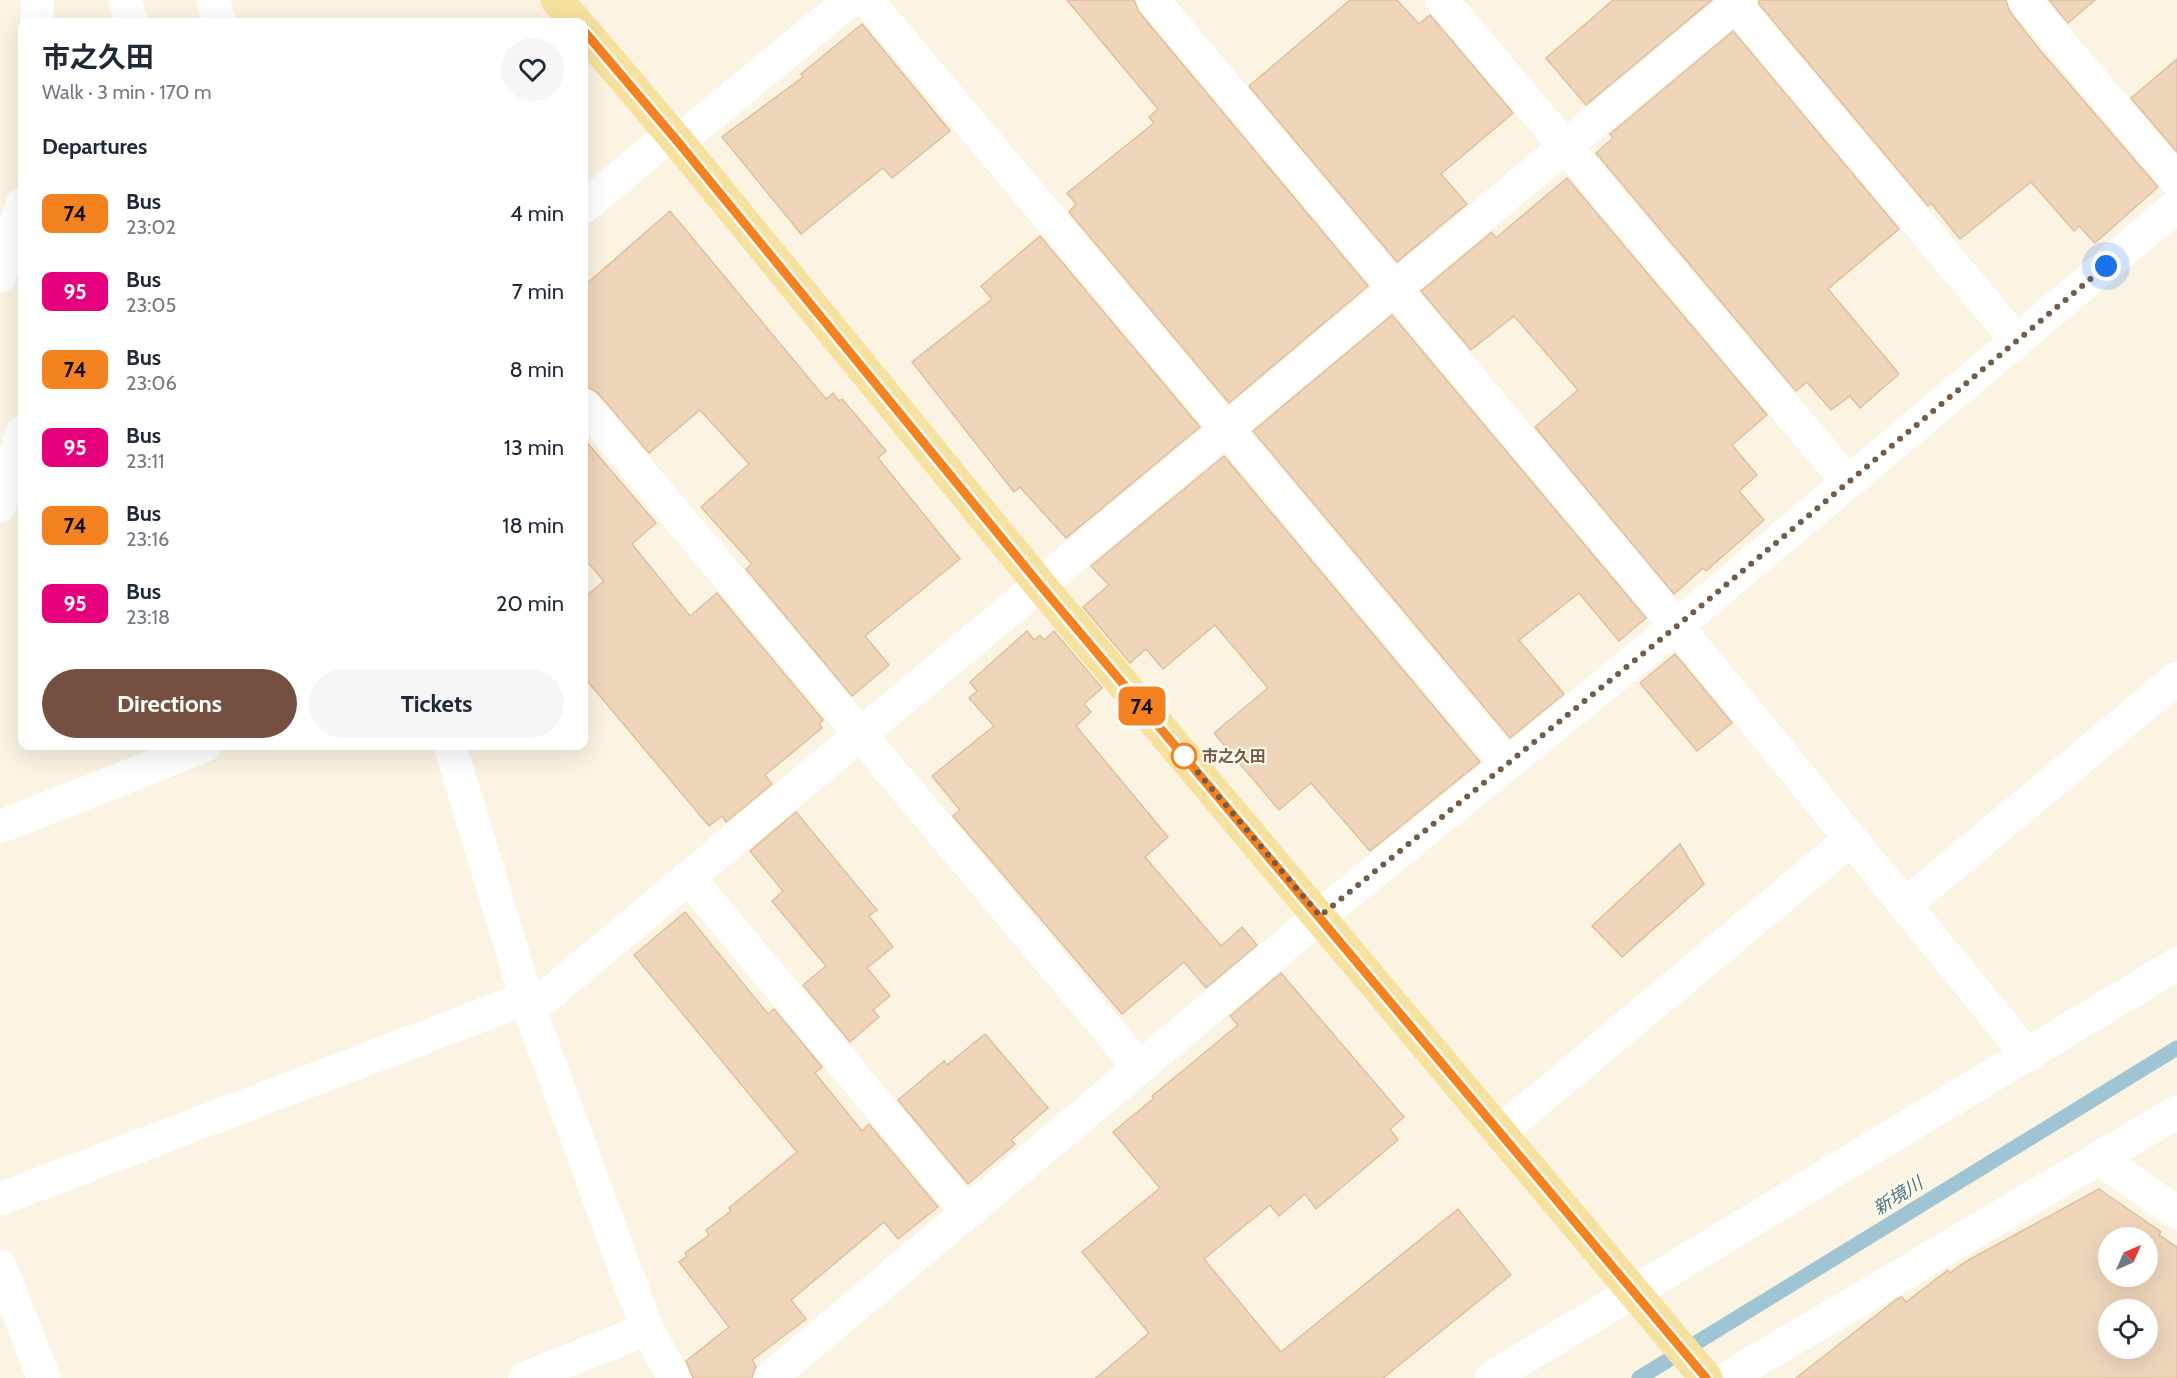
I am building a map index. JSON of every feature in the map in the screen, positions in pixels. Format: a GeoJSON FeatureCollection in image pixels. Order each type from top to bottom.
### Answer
{"type":"FeatureCollection","features":[{"type":"Feature","properties":{"kind":"main road"},"geometry":{"type":"LineString","coordinates":[[557,0],[573,18]]}},
{"type":"Feature","properties":{"kind":"main road"},"geometry":{"type":"LineString","coordinates":[[588,36],[1040,585],[1706,1378]]}},
{"type":"Feature","properties":{"kind":"street"},"geometry":{"type":"LineString","coordinates":[[37,0],[37,18]]}},
{"type":"Feature","properties":{"kind":"street"},"geometry":{"type":"LineString","coordinates":[[125,0],[131,18]]}},
{"type":"Feature","properties":{"kind":"street"},"geometry":{"type":"LineString","coordinates":[[213,0],[219,18]]}},
{"type":"Feature","properties":{"kind":"street"},"geometry":{"type":"LineString","coordinates":[[588,204],[850,0]]}},
{"type":"Feature","properties":{"kind":"street"},"geometry":{"type":"LineString","coordinates":[[867,0],[1507,764]]}},
{"type":"Feature","properties":{"kind":"street"},"geometry":{"type":"LineString","coordinates":[[1153,0],[1677,626],[2028,1056]]}},
{"type":"Feature","properties":{"kind":"street"},"geometry":{"type":"LineString","coordinates":[[1442,0],[1848,482]]}},
{"type":"Feature","properties":{"kind":"street"},"geometry":{"type":"LineString","coordinates":[[2024,0],[2177,181]]}},
{"type":"Feature","properties":{"kind":"street"},"geometry":{"type":"LineString","coordinates":[[0,1199],[528,1004],[689,878],[1736,2],[2017,341]]}},
{"type":"Feature","properties":{"kind":"street"},"geometry":{"type":"LineString","coordinates":[[770,1378],[1320,916],[1677,626],[2177,206]]}},
{"type":"Feature","properties":{"kind":"street"},"geometry":{"type":"LineString","coordinates":[[0,276],[18,217]]}},
{"type":"Feature","properties":{"kind":"street"},"geometry":{"type":"LineString","coordinates":[[588,410],[1140,1068]]}},
{"type":"Feature","properties":{"kind":"street"},"geometry":{"type":"LineString","coordinates":[[10,487],[18,450]]}},
{"type":"Feature","properties":{"kind":"street"},"geometry":{"type":"LineString","coordinates":[[1905,905],[2177,678]]}},
{"type":"Feature","properties":{"kind":"street"},"geometry":{"type":"LineString","coordinates":[[0,826],[194,750]]}},
{"type":"Feature","properties":{"kind":"street"},"geometry":{"type":"LineString","coordinates":[[451,750],[528,1004],[647,1329],[674,1378]]}},
{"type":"Feature","properties":{"kind":"street"},"geometry":{"type":"LineString","coordinates":[[1500,1132],[1851,839]]}},
{"type":"Feature","properties":{"kind":"street"},"geometry":{"type":"LineString","coordinates":[[689,878],[967,1212]]}},
{"type":"Feature","properties":{"kind":"street"},"geometry":{"type":"LineString","coordinates":[[1491,1378],[1640,1298],[2177,964]]}},
{"type":"Feature","properties":{"kind":"street"},"geometry":{"type":"LineString","coordinates":[[1727,1378],[2177,1112]]}},
{"type":"Feature","properties":{"kind":"street"},"geometry":{"type":"LineString","coordinates":[[2100,1159],[2177,1213]]}},
{"type":"Feature","properties":{"kind":"street"},"geometry":{"type":"LineString","coordinates":[[0,1266],[44,1378]]}},
{"type":"Feature","properties":{"kind":"street"},"geometry":{"type":"LineString","coordinates":[[525,1378],[647,1329]]}},
{"type":"Feature","properties":{"kind":"building"},"geometry":{"type":"Polygon","coordinates":[[[1067,0],[1134,0],[1139,12],[1368,286],[1229,403],[1069,212],[1076,204],[1067,193],[1154,123],[1149,117],[1158,109],[1067,0]]]}},
{"type":"Feature","properties":{"kind":"building"},"geometry":{"type":"Polygon","coordinates":[[[1350,0],[1397,0],[1419,24],[1430,15],[1513,113],[1441,174],[1467,204],[1397,262],[1249,86],[1350,0]]]}},
{"type":"Feature","properties":{"kind":"building"},"geometry":{"type":"Polygon","coordinates":[[[1613,0],[1712,0],[1586,105],[1546,58],[1613,0]]]}},
{"type":"Feature","properties":{"kind":"building"},"geometry":{"type":"Polygon","coordinates":[[[1759,0],[2006,0],[2010,12],[2039,49],[2158,187],[2095,243],[2079,226],[2074,231],[2031,182],[1960,239],[1931,203],[1928,206],[1759,4],[1759,0]]]}},
{"type":"Feature","properties":{"kind":"building"},"geometry":{"type":"Polygon","coordinates":[[[2049,0],[2095,0],[2068,23],[2049,0]]]}},
{"type":"Feature","properties":{"kind":"building"},"geometry":{"type":"Polygon","coordinates":[[[862,24],[950,131],[892,178],[883,168],[801,234],[722,137],[803,77],[801,74],[862,24]]]}},
{"type":"Feature","properties":{"kind":"building"},"geometry":{"type":"Polygon","coordinates":[[[1733,31],[1899,229],[1828,289],[1899,374],[1860,408],[1850,396],[1831,410],[1807,382],[1796,391],[1596,153],[1613,138],[1610,134],[1733,31]]]}},
{"type":"Feature","properties":{"kind":"building"},"geometry":{"type":"Polygon","coordinates":[[[2177,59],[2177,152],[2131,98],[2177,59]]]}},
{"type":"Feature","properties":{"kind":"building"},"geometry":{"type":"Polygon","coordinates":[[[1567,178],[1767,415],[1732,445],[1757,475],[1739,491],[1764,520],[1706,571],[1703,568],[1674,594],[1535,427],[1578,390],[1514,316],[1471,350],[1421,291],[1492,232],[1496,238],[1567,178]]]}},
{"type":"Feature","properties":{"kind":"building"},"geometry":{"type":"Polygon","coordinates":[[[670,211],[826,399],[833,393],[839,401],[842,399],[886,451],[878,458],[960,559],[865,636],[889,665],[852,696],[746,569],[752,564],[701,507],[749,464],[700,410],[649,453],[598,393],[588,388],[588,283],[670,211]]]}},
{"type":"Feature","properties":{"kind":"building"},"geometry":{"type":"Polygon","coordinates":[[[1040,236],[1200,427],[1066,538],[1020,487],[1014,492],[912,362],[992,299],[981,286],[1040,236]]]}},
{"type":"Feature","properties":{"kind":"building"},"geometry":{"type":"Polygon","coordinates":[[[1392,315],[1646,618],[1619,641],[1579,593],[1519,640],[1564,694],[1510,738],[1253,431],[1392,315]]]}},
{"type":"Feature","properties":{"kind":"building"},"geometry":{"type":"Polygon","coordinates":[[[588,444],[656,523],[632,544],[690,616],[717,593],[823,720],[819,724],[822,728],[765,775],[772,784],[726,822],[722,816],[709,826],[588,682],[588,595],[604,581],[588,563],[588,444]]]}},
{"type":"Feature","properties":{"kind":"building"},"geometry":{"type":"Polygon","coordinates":[[[1224,456],[1480,762],[1370,851],[1311,783],[1279,810],[1214,733],[1268,688],[1215,625],[1163,669],[1146,649],[1130,663],[1083,607],[1109,585],[1091,566],[1224,456]]]}},
{"type":"Feature","properties":{"kind":"building"},"geometry":{"type":"Polygon","coordinates":[[[1027,631],[1034,640],[1040,635],[1044,640],[1054,631],[1102,688],[1084,704],[1091,712],[1076,726],[1168,837],[1145,857],[1221,946],[1242,927],[1257,945],[1206,988],[1184,962],[1122,1014],[953,816],[960,810],[932,776],[994,726],[969,698],[977,691],[970,682],[1027,631]]]}},
{"type":"Feature","properties":{"kind":"building"},"geometry":{"type":"Polygon","coordinates":[[[1675,654],[1732,723],[1697,751],[1640,683],[1675,654]]]}},
{"type":"Feature","properties":{"kind":"building"},"geometry":{"type":"Polygon","coordinates":[[[796,812],[877,910],[869,916],[893,947],[867,968],[890,996],[873,1010],[879,1017],[850,1042],[803,985],[826,966],[772,901],[783,891],[750,851],[796,812]]]}},
{"type":"Feature","properties":{"kind":"building"},"geometry":{"type":"Polygon","coordinates":[[[1680,844],[1704,884],[1622,957],[1592,926],[1680,844]]]}},
{"type":"Feature","properties":{"kind":"building"},"geometry":{"type":"Polygon","coordinates":[[[685,912],[768,1014],[774,1009],[822,1067],[815,1073],[862,1131],[869,1124],[938,1207],[898,1239],[884,1222],[791,1300],[806,1319],[752,1360],[756,1366],[752,1378],[693,1378],[686,1361],[729,1327],[679,1262],[687,1256],[685,1253],[709,1235],[706,1230],[731,1211],[729,1208],[797,1152],[634,955],[685,912]]]}},
{"type":"Feature","properties":{"kind":"building"},"geometry":{"type":"Polygon","coordinates":[[[1281,973],[1404,1117],[1390,1129],[1398,1140],[1316,1209],[1305,1194],[1279,1216],[1270,1205],[1204,1259],[1281,1352],[1458,1209],[1511,1275],[1383,1378],[1096,1378],[1149,1333],[1082,1252],[1160,1188],[1113,1132],[1154,1098],[1152,1096],[1238,1025],[1230,1016],[1281,973]]]}},
{"type":"Feature","properties":{"kind":"building"},"geometry":{"type":"Polygon","coordinates":[[[985,1034],[1048,1108],[1011,1140],[1015,1144],[968,1184],[898,1100],[944,1061],[947,1065],[985,1034]]]}},
{"type":"Feature","properties":{"kind":"building"},"geometry":{"type":"Polygon","coordinates":[[[2099,1189],[2154,1227],[2098,1227],[2098,1287],[2158,1287],[2158,1230],[2161,1232],[2159,1235],[2177,1247],[2177,1378],[1796,1378],[1897,1299],[1902,1297],[1906,1302],[1948,1270],[1950,1273],[1965,1262],[2099,1189]]]}},
{"type":"Feature","properties":{"kind":"waterway","name":"新境川"},"geometry":{"type":"LineString","coordinates":[[1639,1378],[2177,1048]]}},
{"type":"Feature","properties":{"kind":"bus line","name":"74"},"geometry":{"type":"LineString","coordinates":[[588,36],[678,142],[1040,585],[1706,1378]]}},
{"type":"Feature","properties":{"kind":"place","name":"市之久田"},"geometry":{"type":"Point","coordinates":[1184,756]}},
{"type":"Feature","properties":{"kind":"route"},"geometry":{"type":"LineString","coordinates":[[1184,756],[1320,916],[1677,626],[2106,266]]}}]}
